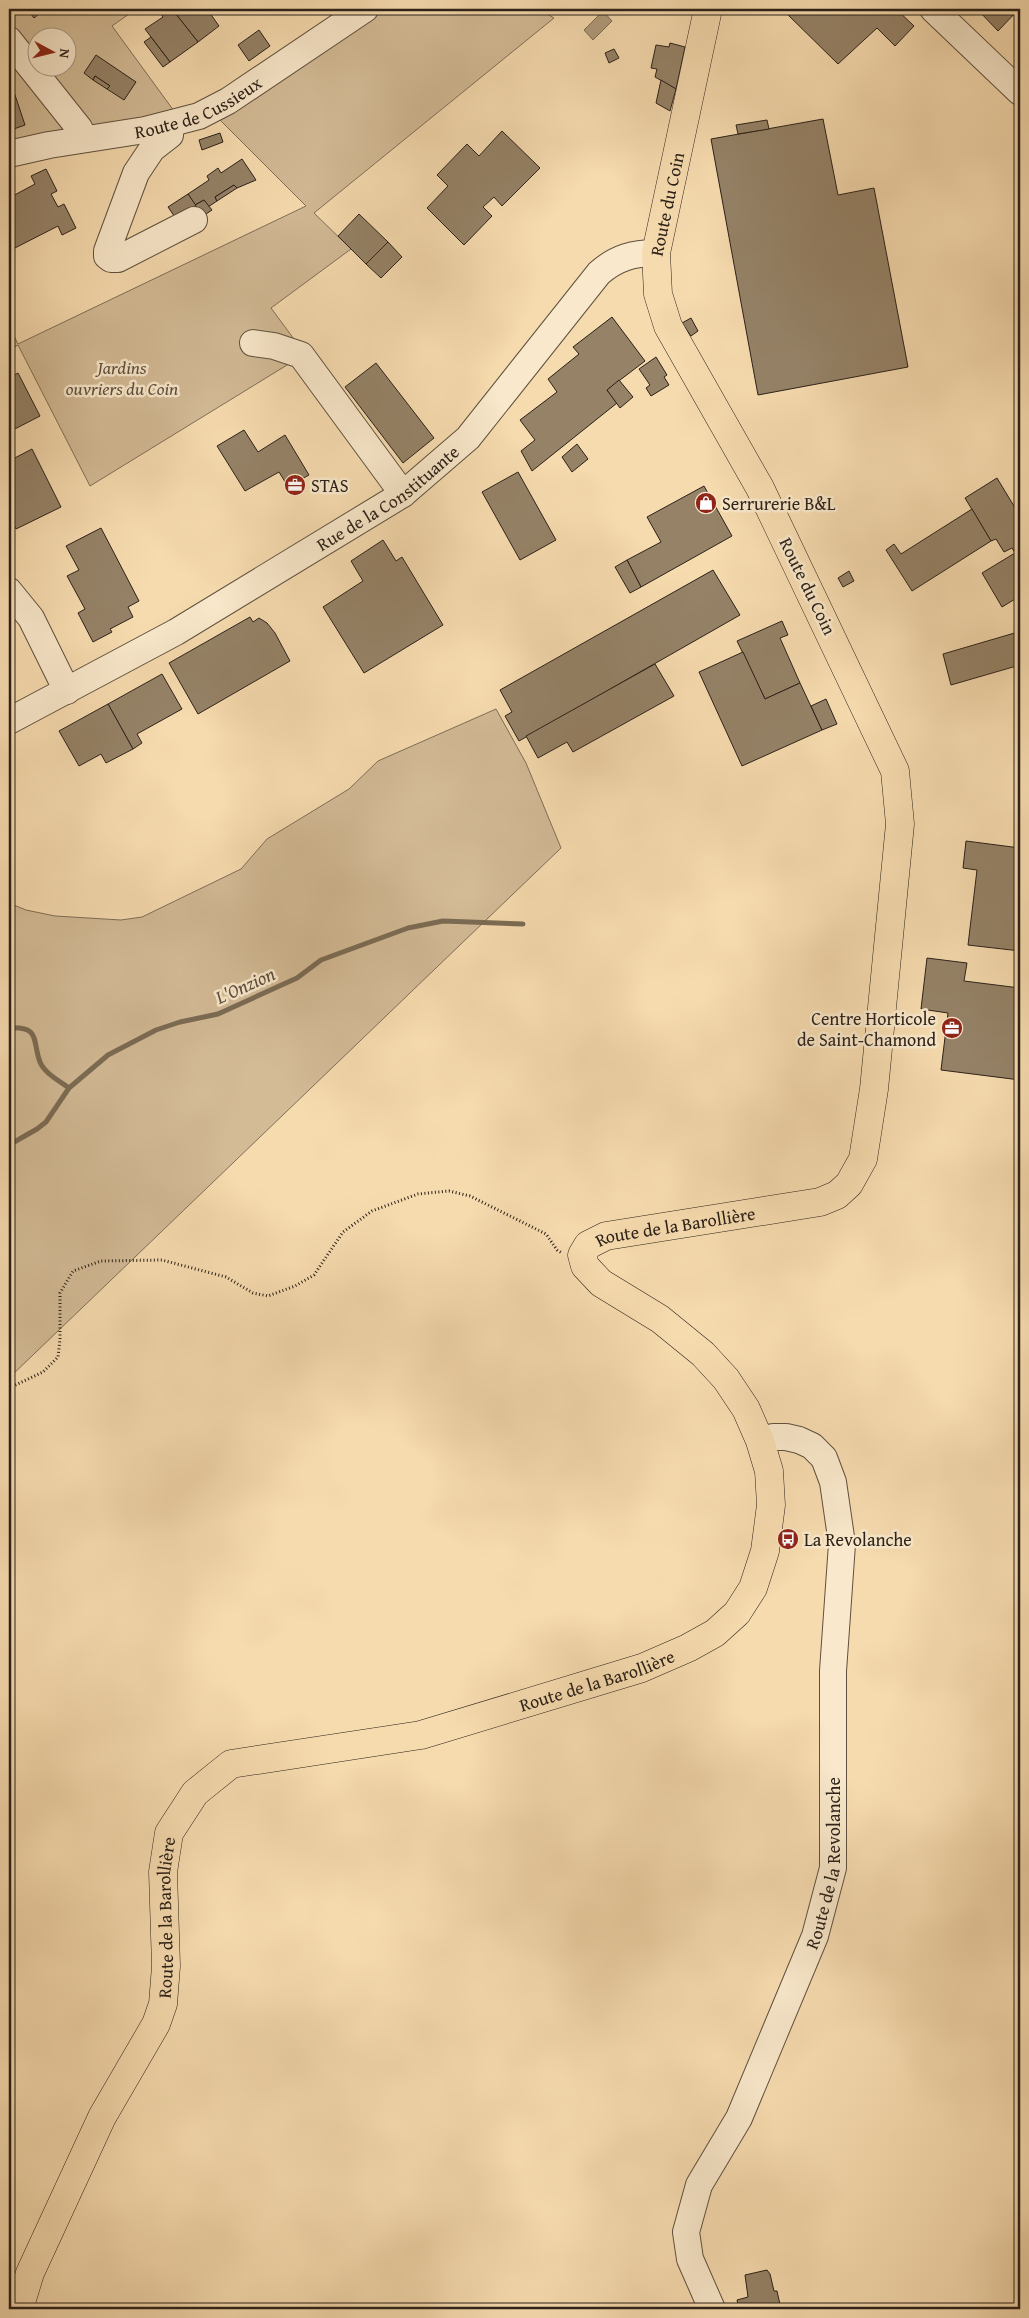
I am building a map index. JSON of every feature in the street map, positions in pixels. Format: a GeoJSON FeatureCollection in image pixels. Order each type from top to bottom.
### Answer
{"type":"FeatureCollection","features":[{"type":"Feature","properties":{"kind":"main road","name":"Route du Coin"},"geometry":{"type":"LineString","coordinates":[[708,9],[656,254],[658,294],[668,326],[760,488],[895,771],[900,824],[873,1095]]}},
{"type":"Feature","properties":{"kind":"main road","name":"Route de la Barollière"},"geometry":{"type":"LineString","coordinates":[[19,2309],[30,2274],[102,2117],[156,2024],[163,2004],[166,1966],[163,1872],[169,1833],[195,1793],[231,1764],[421,1735],[642,1668],[688,1648],[715,1633],[737,1613],[753,1588],[765,1551],[771,1505],[768,1471],[760,1440],[746,1409],[726,1379],[703,1354],[660,1319],[601,1283],[584,1266],[582,1254],[588,1245],[606,1236],[820,1202],[837,1195],[857,1173],[863,1159],[873,1095]]}},
{"type":"Feature","properties":{"kind":"street","name":"Route de Cussieux"},"geometry":{"type":"LineString","coordinates":[[9,154],[171,124],[199,116],[228,101],[365,9]]}},
{"type":"Feature","properties":{"kind":"street"},"geometry":{"type":"LineString","coordinates":[[934,9],[1020,92]]}},
{"type":"Feature","properties":{"kind":"street"},"geometry":{"type":"LineString","coordinates":[[9,40],[79,128],[84,139]]}},
{"type":"Feature","properties":{"kind":"street"},"geometry":{"type":"LineString","coordinates":[[171,124],[170,135],[152,149],[136,173],[107,251],[107,256],[111,259],[118,258],[174,232],[194,220]]}},
{"type":"Feature","properties":{"kind":"street","name":"Rue de la Constituante"},"geometry":{"type":"LineString","coordinates":[[9,721],[176,632],[403,494],[468,438],[599,273],[611,262],[625,256],[656,254]]}},
{"type":"Feature","properties":{"kind":"street"},"geometry":{"type":"LineString","coordinates":[[253,343],[274,346],[301,355],[403,494]]}},
{"type":"Feature","properties":{"kind":"street"},"geometry":{"type":"LineString","coordinates":[[9,591],[30,618],[66,691]]}},
{"type":"Feature","properties":{"kind":"street","name":"Route de la Revolanche"},"geometry":{"type":"LineString","coordinates":[[712,2309],[690,2259],[686,2232],[700,2185],[739,2118],[815,1936],[833,1868],[833,1672],[842,1544],[833,1482],[824,1458],[812,1446],[786,1437],[760,1440]]}},
{"type":"Feature","properties":{"kind":"path"},"geometry":{"type":"LineString","coordinates":[[9,1388],[43,1372],[58,1357],[60,1293],[73,1270],[101,1261],[162,1260],[226,1277],[253,1293],[268,1296],[294,1286],[314,1275],[343,1232],[372,1211],[418,1194],[450,1190],[470,1196],[546,1234],[557,1250],[584,1266]]}},
{"type":"Feature","properties":{"kind":"green space"},"geometry":{"type":"Polygon","coordinates":[[[9,9],[136,9],[112,26],[174,111],[9,164],[9,9]]]}},
{"type":"Feature","properties":{"kind":"green space","name":"Jardins ouvriers du Coin"},"geometry":{"type":"Polygon","coordinates":[[[380,9],[539,9],[554,18],[314,213],[351,249],[271,308],[305,354],[90,486],[18,345],[9,350],[9,326],[18,344],[306,206],[217,117],[380,9]]]}},
{"type":"Feature","properties":{"kind":"green space"},"geometry":{"type":"Polygon","coordinates":[[[496,709],[526,763],[561,848],[9,1378],[9,903],[26,910],[55,916],[121,920],[142,917],[241,869],[267,839],[349,789],[378,761],[496,709]]]}},
{"type":"Feature","properties":{"kind":"shaded area"},"geometry":{"type":"Polygon","coordinates":[[[603,11],[612,21],[593,40],[584,30],[603,11]]]}},
{"type":"Feature","properties":{"kind":"building"},"geometry":{"type":"Polygon","coordinates":[[[27,9],[45,9],[34,18],[27,9]]]}},
{"type":"Feature","properties":{"kind":"building"},"geometry":{"type":"Polygon","coordinates":[[[158,9],[172,9],[198,42],[170,62],[145,29],[163,17],[158,9]]]}},
{"type":"Feature","properties":{"kind":"building"},"geometry":{"type":"Polygon","coordinates":[[[172,9],[207,9],[219,26],[198,42],[172,9]]]}},
{"type":"Feature","properties":{"kind":"building"},"geometry":{"type":"Polygon","coordinates":[[[782,9],[896,9],[914,26],[895,46],[877,28],[838,64],[782,9]]]}},
{"type":"Feature","properties":{"kind":"building"},"geometry":{"type":"Polygon","coordinates":[[[977,9],[1019,9],[998,31],[977,9]]]}},
{"type":"Feature","properties":{"kind":"building"},"geometry":{"type":"Polygon","coordinates":[[[259,30],[270,46],[249,61],[238,45],[259,30]]]}},
{"type":"Feature","properties":{"kind":"building"},"geometry":{"type":"Polygon","coordinates":[[[151,37],[170,62],[163,67],[144,42],[151,37]]]}},
{"type":"Feature","properties":{"kind":"building"},"geometry":{"type":"Polygon","coordinates":[[[670,43],[685,47],[676,89],[655,77],[657,69],[651,68],[656,45],[669,47],[670,43]]]}},
{"type":"Feature","properties":{"kind":"building"},"geometry":{"type":"Polygon","coordinates":[[[614,49],[619,58],[609,63],[605,53],[614,49]]]}},
{"type":"Feature","properties":{"kind":"building"},"geometry":{"type":"Polygon","coordinates":[[[96,55],[136,82],[124,100],[107,89],[110,86],[95,76],[93,80],[84,73],[96,55]]]}},
{"type":"Feature","properties":{"kind":"building"},"geometry":{"type":"Polygon","coordinates":[[[95,76],[110,86],[107,89],[93,80],[95,76]]]}},
{"type":"Feature","properties":{"kind":"building"},"geometry":{"type":"Polygon","coordinates":[[[661,80],[676,89],[670,111],[656,103],[661,80]]]}},
{"type":"Feature","properties":{"kind":"building"},"geometry":{"type":"Polygon","coordinates":[[[14,92],[25,125],[11,130],[9,93],[14,92]]]}},
{"type":"Feature","properties":{"kind":"building"},"geometry":{"type":"Polygon","coordinates":[[[823,119],[838,195],[874,188],[908,367],[758,395],[711,139],[823,119]]]}},
{"type":"Feature","properties":{"kind":"building"},"geometry":{"type":"Polygon","coordinates":[[[767,120],[769,129],[738,134],[736,125],[767,120]]]}},
{"type":"Feature","properties":{"kind":"building"},"geometry":{"type":"Polygon","coordinates":[[[502,131],[540,168],[502,206],[494,197],[483,207],[492,216],[464,245],[427,208],[448,186],[437,175],[467,144],[479,156],[502,131]]]}},
{"type":"Feature","properties":{"kind":"building"},"geometry":{"type":"Polygon","coordinates":[[[220,133],[223,142],[202,150],[199,140],[220,133]]]}},
{"type":"Feature","properties":{"kind":"building"},"geometry":{"type":"Polygon","coordinates":[[[242,159],[256,180],[237,188],[234,185],[215,197],[217,201],[208,207],[204,200],[195,205],[188,194],[209,180],[207,176],[218,168],[221,173],[242,159]]]}},
{"type":"Feature","properties":{"kind":"building"},"geometry":{"type":"Polygon","coordinates":[[[46,169],[57,191],[51,194],[58,207],[64,204],[76,228],[62,235],[58,226],[9,251],[9,198],[35,184],[31,176],[46,169]]]}},
{"type":"Feature","properties":{"kind":"building"},"geometry":{"type":"Polygon","coordinates":[[[234,185],[237,188],[217,201],[215,197],[234,185]]]}},
{"type":"Feature","properties":{"kind":"building"},"geometry":{"type":"Polygon","coordinates":[[[188,194],[197,207],[177,220],[168,207],[188,194]]]}},
{"type":"Feature","properties":{"kind":"building"},"geometry":{"type":"Polygon","coordinates":[[[204,200],[212,210],[203,216],[195,205],[204,200]]]}},
{"type":"Feature","properties":{"kind":"building"},"geometry":{"type":"Polygon","coordinates":[[[359,214],[388,242],[366,264],[338,236],[359,214]]]}},
{"type":"Feature","properties":{"kind":"building"},"geometry":{"type":"Polygon","coordinates":[[[388,242],[402,257],[381,278],[366,264],[388,242]]]}},
{"type":"Feature","properties":{"kind":"building"},"geometry":{"type":"Polygon","coordinates":[[[612,317],[645,361],[607,390],[617,403],[532,471],[521,451],[535,440],[520,420],[557,392],[548,379],[579,354],[573,347],[612,317]]]}},
{"type":"Feature","properties":{"kind":"building"},"geometry":{"type":"Polygon","coordinates":[[[691,318],[698,331],[691,336],[682,323],[691,318]]]}},
{"type":"Feature","properties":{"kind":"building"},"geometry":{"type":"Polygon","coordinates":[[[656,357],[667,375],[664,377],[669,385],[651,396],[646,388],[650,385],[639,369],[656,357]]]}},
{"type":"Feature","properties":{"kind":"building"},"geometry":{"type":"Polygon","coordinates":[[[376,363],[434,438],[403,463],[345,387],[376,363]]]}},
{"type":"Feature","properties":{"kind":"building"},"geometry":{"type":"Polygon","coordinates":[[[18,373],[40,416],[9,432],[9,378],[18,373]]]}},
{"type":"Feature","properties":{"kind":"building"},"geometry":{"type":"Polygon","coordinates":[[[619,380],[633,397],[620,408],[607,390],[619,380]]]}},
{"type":"Feature","properties":{"kind":"building"},"geometry":{"type":"Polygon","coordinates":[[[244,430],[258,452],[285,435],[309,475],[300,480],[303,486],[292,493],[279,472],[245,491],[217,446],[244,430]]]}},
{"type":"Feature","properties":{"kind":"building"},"geometry":{"type":"Polygon","coordinates":[[[577,444],[588,459],[572,472],[562,457],[577,444]]]}},
{"type":"Feature","properties":{"kind":"building"},"geometry":{"type":"Polygon","coordinates":[[[32,449],[61,507],[16,529],[9,515],[9,461],[32,449]]]}},
{"type":"Feature","properties":{"kind":"building"},"geometry":{"type":"Polygon","coordinates":[[[518,472],[556,540],[520,560],[482,492],[518,472]]]}},
{"type":"Feature","properties":{"kind":"building"},"geometry":{"type":"Polygon","coordinates":[[[997,478],[1020,516],[1020,596],[1002,607],[982,573],[1015,553],[1012,548],[1004,552],[996,539],[991,541],[965,498],[997,478]]]}},
{"type":"Feature","properties":{"kind":"building"},"geometry":{"type":"Polygon","coordinates":[[[704,486],[732,536],[641,587],[627,560],[661,542],[647,517],[704,486]]]}},
{"type":"Feature","properties":{"kind":"building"},"geometry":{"type":"Polygon","coordinates":[[[972,509],[991,541],[912,591],[886,550],[894,544],[901,554],[972,509]]]}},
{"type":"Feature","properties":{"kind":"building"},"geometry":{"type":"Polygon","coordinates":[[[101,528],[139,601],[128,607],[133,617],[110,629],[112,632],[93,642],[78,613],[85,609],[67,576],[79,570],[66,546],[101,528]]]}},
{"type":"Feature","properties":{"kind":"building"},"geometry":{"type":"Polygon","coordinates":[[[383,540],[396,561],[402,557],[443,625],[364,673],[323,607],[363,581],[351,561],[383,540]]]}},
{"type":"Feature","properties":{"kind":"building"},"geometry":{"type":"Polygon","coordinates":[[[627,560],[641,587],[630,593],[615,567],[627,560]]]}},
{"type":"Feature","properties":{"kind":"building"},"geometry":{"type":"Polygon","coordinates":[[[713,570],[740,615],[519,741],[505,716],[512,712],[500,690],[713,570]]]}},
{"type":"Feature","properties":{"kind":"building"},"geometry":{"type":"Polygon","coordinates":[[[849,571],[854,581],[843,587],[838,578],[849,571]]]}},
{"type":"Feature","properties":{"kind":"building"},"geometry":{"type":"Polygon","coordinates":[[[250,617],[253,622],[259,618],[267,623],[275,633],[290,661],[198,714],[169,663],[250,617]]]}},
{"type":"Feature","properties":{"kind":"building"},"geometry":{"type":"Polygon","coordinates":[[[782,621],[788,635],[780,638],[800,683],[765,699],[737,641],[782,621]]]}},
{"type":"Feature","properties":{"kind":"building"},"geometry":{"type":"Polygon","coordinates":[[[1018,632],[1020,665],[951,685],[943,654],[1018,632]]]}},
{"type":"Feature","properties":{"kind":"building"},"geometry":{"type":"Polygon","coordinates":[[[743,652],[765,699],[800,683],[822,730],[742,766],[699,672],[743,652]]]}},
{"type":"Feature","properties":{"kind":"building"},"geometry":{"type":"Polygon","coordinates":[[[655,664],[674,696],[573,752],[567,742],[538,758],[526,736],[655,664]]]}},
{"type":"Feature","properties":{"kind":"building"},"geometry":{"type":"Polygon","coordinates":[[[162,674],[182,709],[137,734],[142,743],[133,749],[108,704],[162,674]]]}},
{"type":"Feature","properties":{"kind":"building"},"geometry":{"type":"Polygon","coordinates":[[[826,699],[837,724],[822,730],[811,706],[826,699]]]}},
{"type":"Feature","properties":{"kind":"building"},"geometry":{"type":"Polygon","coordinates":[[[108,704],[133,749],[106,763],[101,754],[79,766],[59,731],[108,704]]]}},
{"type":"Feature","properties":{"kind":"building"},"geometry":{"type":"Polygon","coordinates":[[[966,841],[1020,848],[1020,951],[968,945],[977,870],[963,868],[966,841]]]}},
{"type":"Feature","properties":{"kind":"building"},"geometry":{"type":"Polygon","coordinates":[[[927,958],[967,963],[964,981],[1020,988],[1020,1080],[941,1070],[948,1013],[921,1009],[927,958]]]}},
{"type":"Feature","properties":{"kind":"building"},"geometry":{"type":"Polygon","coordinates":[[[767,2270],[770,2274],[774,2291],[777,2291],[781,2309],[739,2309],[737,2300],[748,2297],[745,2275],[767,2270]]]}},
{"type":"Feature","properties":{"kind":"waterway","name":"L'Onzion"},"geometry":{"type":"LineString","coordinates":[[9,1145],[46,1122],[69,1088],[108,1055],[156,1030],[180,1022],[218,1014],[297,978],[321,960],[408,928],[443,921],[523,924]]}},
{"type":"Feature","properties":{"kind":"waterway"},"geometry":{"type":"LineString","coordinates":[[9,1028],[19,1028],[31,1032],[34,1036],[42,1066],[49,1074],[69,1088]]}},
{"type":"Feature","properties":{"kind":"place","name":"STAS"},"geometry":{"type":"Point","coordinates":[295,485]}},
{"type":"Feature","properties":{"kind":"place","name":"Serrurerie B&L"},"geometry":{"type":"Point","coordinates":[706,503]}},
{"type":"Feature","properties":{"kind":"place","name":"Centre Horticole de Saint-Chamond"},"geometry":{"type":"Point","coordinates":[952,1028]}},
{"type":"Feature","properties":{"kind":"place","name":"La Revolanche"},"geometry":{"type":"Point","coordinates":[788,1539]}}]}
